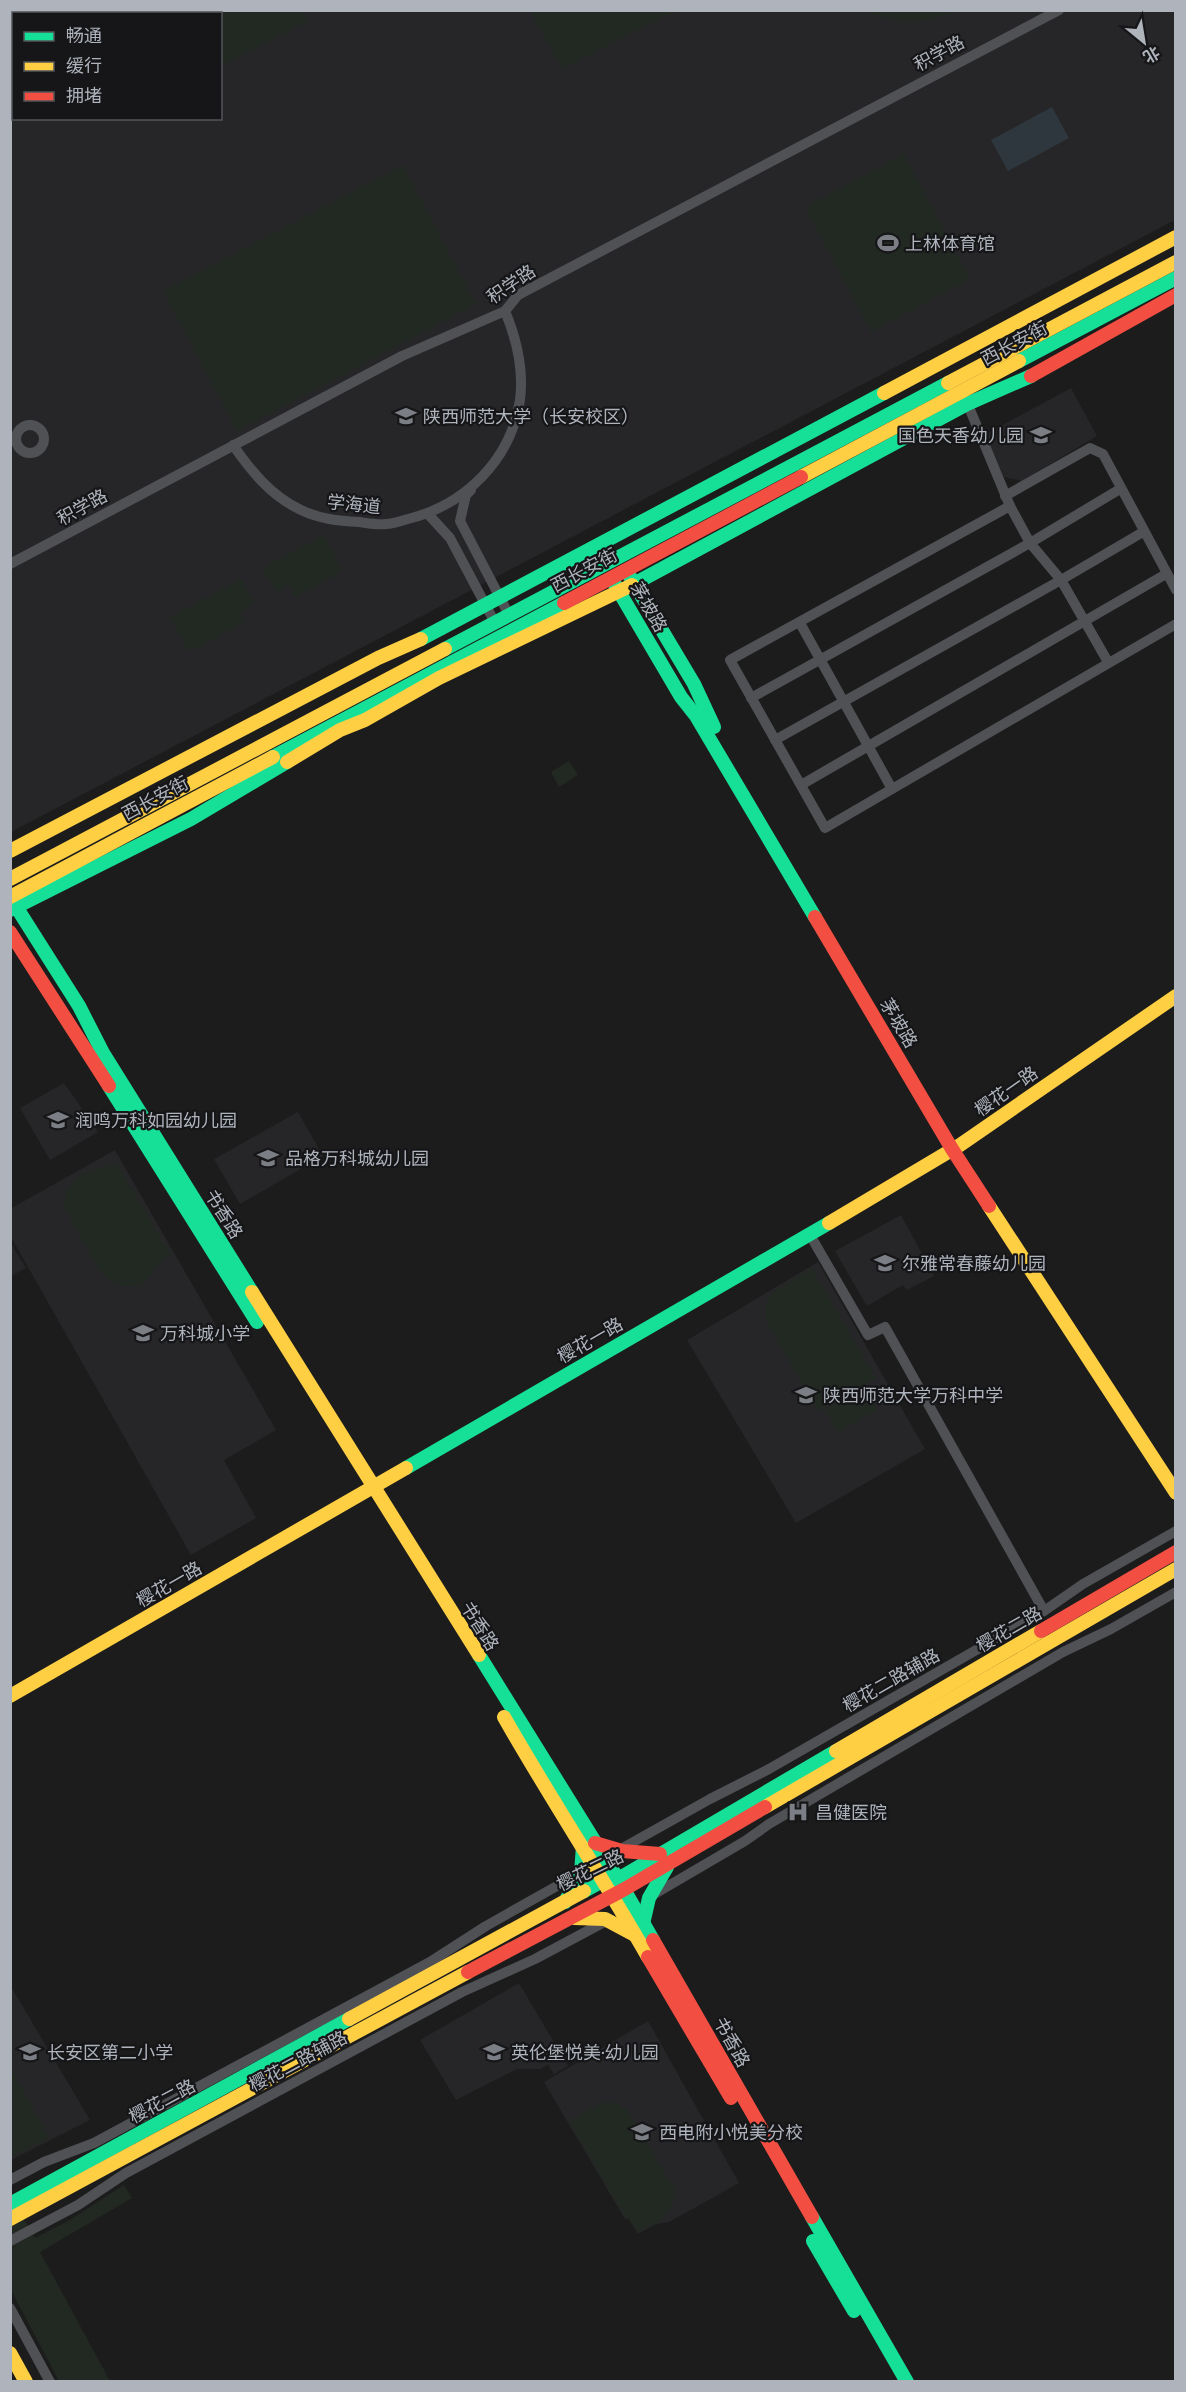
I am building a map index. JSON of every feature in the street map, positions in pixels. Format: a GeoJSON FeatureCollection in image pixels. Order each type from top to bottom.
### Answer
{"type":"FeatureCollection","features":[{"type":"Feature","properties":{"kind":"main road"},"geometry":{"type":"LineString","coordinates":[[10,851],[310,696],[348,673],[411,644],[1176,237]]}},
{"type":"Feature","properties":{"kind":"main road","name":"西长安街"},"geometry":{"type":"LineString","coordinates":[[12,903],[607,571],[1176,262]]}},
{"type":"Feature","properties":{"kind":"main road","name":"西长安街"},"geometry":{"type":"LineString","coordinates":[[622,563],[965,397],[1176,278]]}},
{"type":"Feature","properties":{"kind":"main road"},"geometry":{"type":"LineString","coordinates":[[12,903],[191,819],[340,730],[364,720],[439,678],[619,591],[965,397],[1016,384],[1074,354],[1121,324],[1176,295]]}},
{"type":"Feature","properties":{"kind":"main road","name":"茅坡路"},"geometry":{"type":"LineString","coordinates":[[622,563],[694,684],[706,715],[956,1147],[1176,1475]]}},
{"type":"Feature","properties":{"kind":"main road","name":"西长安街"},"geometry":{"type":"LineString","coordinates":[[10,879],[508,613],[607,571]]}},
{"type":"Feature","properties":{"kind":"main road","name":"茅坡路"},"geometry":{"type":"LineString","coordinates":[[607,571],[681,697],[696,716],[956,1147],[1176,1493]]}},
{"type":"Feature","properties":{"kind":"main road"},"geometry":{"type":"LineString","coordinates":[[637,621],[651,613]]}},
{"type":"Feature","properties":{"kind":"main road","name":"书香路"},"geometry":{"type":"LineString","coordinates":[[12,903],[79,1006],[103,1053],[368,1490]]}},
{"type":"Feature","properties":{"kind":"main road","name":"书香路"},"geometry":{"type":"LineString","coordinates":[[10,932],[368,1490],[589,1844],[907,2382]]}},
{"type":"Feature","properties":{"kind":"main road","name":"樱花一路"},"geometry":{"type":"LineString","coordinates":[[10,1696],[810,1234],[956,1147],[1176,996]]}},
{"type":"Feature","properties":{"kind":"main road","name":"樱花二路"},"geometry":{"type":"LineString","coordinates":[[664,1859],[1176,1552]]}},
{"type":"Feature","properties":{"kind":"main road","name":"樱花二路"},"geometry":{"type":"LineString","coordinates":[[10,2219],[568,1918],[614,1886],[1176,1569]]}},
{"type":"Feature","properties":{"kind":"main road"},"geometry":{"type":"LineString","coordinates":[[565,1902],[581,1873],[589,1844],[664,1859],[639,1929],[594,1917],[568,1918]]}},
{"type":"Feature","properties":{"kind":"main road","name":"樱花二路"},"geometry":{"type":"LineString","coordinates":[[10,2204],[565,1902],[614,1886]]}},
{"type":"Feature","properties":{"kind":"main road","name":"书香路"},"geometry":{"type":"LineString","coordinates":[[639,1929],[895,2382]]}},
{"type":"Feature","properties":{"kind":"main road"},"geometry":{"type":"LineString","coordinates":[[10,2353],[26,2382]]}},
{"type":"Feature","properties":{"kind":"street","name":"积学路"},"geometry":{"type":"LineString","coordinates":[[10,564],[402,356],[505,311],[518,295],[1059,10]]}},
{"type":"Feature","properties":{"kind":"street"},"geometry":{"type":"LineString","coordinates":[[505,311],[515,335],[519,355],[520,399],[507,440],[484,476],[466,495],[460,521],[508,613]]}},
{"type":"Feature","properties":{"kind":"street"},"geometry":{"type":"LineString","coordinates":[[965,397],[1007,501],[1030,543],[1061,580],[1108,662]]}},
{"type":"Feature","properties":{"kind":"street","name":"学海道"},"geometry":{"type":"LineString","coordinates":[[233,445],[261,481],[279,496],[299,510],[322,519],[387,524],[428,514],[458,497],[484,476]]}},
{"type":"Feature","properties":{"kind":"street"},"geometry":{"type":"LineString","coordinates":[[1176,590],[1102,454],[1090,448],[1007,501],[800,623],[730,660],[825,828],[1176,624]]}},
{"type":"Feature","properties":{"kind":"street"},"geometry":{"type":"LineString","coordinates":[[751,698],[1030,543],[1120,489]]}},
{"type":"Feature","properties":{"kind":"street"},"geometry":{"type":"LineString","coordinates":[[428,514],[450,538],[494,621]]}},
{"type":"Feature","properties":{"kind":"street"},"geometry":{"type":"LineString","coordinates":[[776,740],[1143,532]]}},
{"type":"Feature","properties":{"kind":"street"},"geometry":{"type":"LineString","coordinates":[[801,785],[1166,574]]}},
{"type":"Feature","properties":{"kind":"street"},"geometry":{"type":"LineString","coordinates":[[800,623],[892,789]]}},
{"type":"Feature","properties":{"kind":"street"},"geometry":{"type":"LineString","coordinates":[[810,1234],[868,1335],[885,1326],[1044,1611]]}},
{"type":"Feature","properties":{"kind":"street","name":"樱花二路辅路"},"geometry":{"type":"LineString","coordinates":[[619,1850],[769,1769],[1044,1611],[1083,1584],[1176,1531]]}},
{"type":"Feature","properties":{"kind":"street"},"geometry":{"type":"LineString","coordinates":[[649,1898],[745,1841],[769,1824],[1063,1652],[1111,1629],[1176,1592]]}},
{"type":"Feature","properties":{"kind":"street","name":"樱花二路辅路"},"geometry":{"type":"LineString","coordinates":[[10,2180],[44,2162],[94,2143],[388,1985],[486,1926],[581,1873]]}},
{"type":"Feature","properties":{"kind":"street","name":"樱花二路辅路"},"geometry":{"type":"LineString","coordinates":[[10,2241],[78,2205],[126,2173],[462,1992],[535,1959],[608,1920]]}},
{"type":"Feature","properties":{"kind":"street"},"geometry":{"type":"LineString","coordinates":[[10,2308],[50,2382]]}},
{"type":"Feature","properties":{"kind":"shaded area","name":"陕西师范大学（长安校区）"},"geometry":{"type":"Polygon","coordinates":[[[11,11],[1175,11],[1175,220],[11,832],[11,11]]]}},
{"type":"Feature","properties":{"kind":"shaded area"},"geometry":{"type":"Polygon","coordinates":[[[301,11],[304,12],[308,21],[222,65],[222,12],[183,12],[301,11]]]}},
{"type":"Feature","properties":{"kind":"shaded area"},"geometry":{"type":"Polygon","coordinates":[[[530,11],[675,11],[562,69],[530,11]]]}},
{"type":"Feature","properties":{"kind":"shaded area"},"geometry":{"type":"Polygon","coordinates":[[[858,11],[956,11],[932,19],[912,22],[868,12],[864,15],[858,11]]]}},
{"type":"Feature","properties":{"kind":"shaded area"},"geometry":{"type":"Polygon","coordinates":[[[1052,107],[1069,138],[1008,171],[991,140],[1052,107]]]}},
{"type":"Feature","properties":{"kind":"shaded area","name":"上林体育馆"},"geometry":{"type":"Polygon","coordinates":[[[904,154],[970,279],[871,332],[805,207],[904,154]]]}},
{"type":"Feature","properties":{"kind":"shaded area"},"geometry":{"type":"Polygon","coordinates":[[[403,165],[476,304],[237,431],[163,291],[403,165]]]}},
{"type":"Feature","properties":{"kind":"shaded area","name":"国色天香幼儿园"},"geometry":{"type":"Polygon","coordinates":[[[1071,388],[1097,436],[1022,481],[1004,477],[984,435],[1071,388]]]}},
{"type":"Feature","properties":{"kind":"shaded area"},"geometry":{"type":"Polygon","coordinates":[[[324,535],[341,567],[340,573],[295,597],[289,585],[276,592],[262,568],[324,535]]]}},
{"type":"Feature","properties":{"kind":"shaded area"},"geometry":{"type":"Polygon","coordinates":[[[241,579],[254,604],[240,612],[245,622],[193,650],[187,649],[170,617],[241,579]]]}},
{"type":"Feature","properties":{"kind":"shaded area"},"geometry":{"type":"Polygon","coordinates":[[[569,761],[578,775],[559,787],[551,772],[569,761]]]}},
{"type":"Feature","properties":{"kind":"shaded area","name":"润鸣万科如园幼儿园"},"geometry":{"type":"Polygon","coordinates":[[[64,1083],[98,1132],[50,1160],[20,1108],[64,1083]]]}},
{"type":"Feature","properties":{"kind":"shaded area","name":"品格万科城幼儿园"},"geometry":{"type":"Polygon","coordinates":[[[298,1112],[323,1156],[240,1204],[214,1159],[298,1112]]]}},
{"type":"Feature","properties":{"kind":"shaded area","name":"万科城小学"},"geometry":{"type":"Polygon","coordinates":[[[115,1150],[276,1430],[224,1460],[256,1518],[191,1555],[11,1237],[10,1209],[115,1150]]]}},
{"type":"Feature","properties":{"kind":"shaded area"},"geometry":{"type":"Polygon","coordinates":[[[117,1163],[171,1255],[159,1263],[146,1280],[132,1286],[115,1283],[100,1272],[64,1207],[66,1192],[73,1181],[82,1174],[117,1163]]]}},
{"type":"Feature","properties":{"kind":"shaded area","name":"尔雅常春藤幼儿园"},"geometry":{"type":"Polygon","coordinates":[[[901,1215],[934,1276],[907,1290],[903,1285],[867,1306],[835,1251],[901,1215]]]}},
{"type":"Feature","properties":{"kind":"shaded area"},"geometry":{"type":"Polygon","coordinates":[[[10,1242],[26,1268],[11,1276],[10,1276],[10,1242]]]}},
{"type":"Feature","properties":{"kind":"shaded area","name":"陕西师范大学万科中学"},"geometry":{"type":"Polygon","coordinates":[[[818,1262],[925,1449],[796,1523],[687,1340],[818,1262]]]}},
{"type":"Feature","properties":{"kind":"shaded area"},"geometry":{"type":"Polygon","coordinates":[[[812,1268],[876,1378],[818,1411],[766,1321],[766,1302],[773,1292],[812,1268]]]}},
{"type":"Feature","properties":{"kind":"shaded area"},"geometry":{"type":"Polygon","coordinates":[[[864,1387],[877,1410],[838,1432],[825,1409],[864,1387]]]}},
{"type":"Feature","properties":{"kind":"shaded area","name":"英伦堡悦美·幼儿园"},"geometry":{"type":"Polygon","coordinates":[[[519,1983],[568,2066],[554,2074],[548,2065],[540,2069],[517,2069],[456,2100],[420,2040],[519,1983]]]}},
{"type":"Feature","properties":{"kind":"shaded area","name":"长安区第二小学"},"geometry":{"type":"Polygon","coordinates":[[[10,1985],[90,2120],[11,2160],[10,2160],[10,1985]]]}},
{"type":"Feature","properties":{"kind":"shaded area","name":"西电附小悦美分校"},"geometry":{"type":"Polygon","coordinates":[[[648,2021],[739,2183],[669,2222],[656,2224],[638,2234],[628,2218],[625,2219],[544,2082],[648,2021]]]}},
{"type":"Feature","properties":{"kind":"shaded area"},"geometry":{"type":"Polygon","coordinates":[[[11,2069],[49,2137],[10,2157],[11,2069]]]}},
{"type":"Feature","properties":{"kind":"shaded area"},"geometry":{"type":"Polygon","coordinates":[[[610,2102],[628,2111],[675,2190],[672,2206],[664,2217],[638,2233],[628,2217],[626,2218],[569,2121],[601,2103],[610,2102]]]}},
{"type":"Feature","properties":{"kind":"shaded area"},"geometry":{"type":"Polygon","coordinates":[[[124,2185],[132,2198],[40,2252],[110,2381],[59,2381],[11,2290],[10,2196],[35,2238],[70,2220],[124,2185]]]}},
{"type":"Feature","properties":{"kind":"traffic: fast"},"geometry":{"type":"LineString","coordinates":[[1019,361],[1176,278]]}},
{"type":"Feature","properties":{"kind":"traffic: fast"},"geometry":{"type":"LineString","coordinates":[[632,585],[967,404],[1031,376]]}},
{"type":"Feature","properties":{"kind":"traffic: fast"},"geometry":{"type":"LineString","coordinates":[[445,649],[948,383]]}},
{"type":"Feature","properties":{"kind":"traffic: fast"},"geometry":{"type":"LineString","coordinates":[[421,639],[884,393]]}},
{"type":"Feature","properties":{"kind":"traffic: fast"},"geometry":{"type":"LineString","coordinates":[[629,575],[694,684],[714,727]]}},
{"type":"Feature","properties":{"kind":"traffic: fast"},"geometry":{"type":"LineString","coordinates":[[614,583],[815,917]]}},
{"type":"Feature","properties":{"kind":"traffic: fast"},"geometry":{"type":"LineString","coordinates":[[273,757],[564,603]]}},
{"type":"Feature","properties":{"kind":"traffic: fast"},"geometry":{"type":"LineString","coordinates":[[10,910],[191,819],[287,762]]}},
{"type":"Feature","properties":{"kind":"traffic: fast"},"geometry":{"type":"LineString","coordinates":[[10,897],[79,1006],[103,1053],[252,1292]]}},
{"type":"Feature","properties":{"kind":"traffic: fast"},"geometry":{"type":"LineString","coordinates":[[109,1086],[257,1322]]}},
{"type":"Feature","properties":{"kind":"traffic: fast"},"geometry":{"type":"LineString","coordinates":[[406,1468],[829,1223]]}},
{"type":"Feature","properties":{"kind":"traffic: fast"},"geometry":{"type":"LineString","coordinates":[[479,1655],[618,1879],[653,1940]]}},
{"type":"Feature","properties":{"kind":"traffic: fast"},"geometry":{"type":"LineString","coordinates":[[584,1891],[604,1880],[618,1879],[836,1751]]}},
{"type":"Feature","properties":{"kind":"traffic: fast"},"geometry":{"type":"LineString","coordinates":[[565,1902],[581,1873],[583,1846]]}},
{"type":"Feature","properties":{"kind":"traffic: fast"},"geometry":{"type":"LineString","coordinates":[[643,1924],[649,1898],[667,1867]]}},
{"type":"Feature","properties":{"kind":"traffic: fast"},"geometry":{"type":"LineString","coordinates":[[10,2204],[349,2019]]}},
{"type":"Feature","properties":{"kind":"traffic: fast"},"geometry":{"type":"LineString","coordinates":[[812,2217],[907,2382]]}},
{"type":"Feature","properties":{"kind":"traffic: fast"},"geometry":{"type":"LineString","coordinates":[[813,2241],[854,2311]]}},
{"type":"Feature","properties":{"kind":"traffic: slow"},"geometry":{"type":"LineString","coordinates":[[884,393],[1176,237]]}},
{"type":"Feature","properties":{"kind":"traffic: slow"},"geometry":{"type":"LineString","coordinates":[[948,383],[1176,262]]}},
{"type":"Feature","properties":{"kind":"traffic: slow"},"geometry":{"type":"LineString","coordinates":[[801,477],[1019,361]]}},
{"type":"Feature","properties":{"kind":"traffic: slow"},"geometry":{"type":"LineString","coordinates":[[287,762],[340,730],[365,720],[439,678],[632,585]]}},
{"type":"Feature","properties":{"kind":"traffic: slow"},"geometry":{"type":"LineString","coordinates":[[10,851],[378,658],[421,639]]}},
{"type":"Feature","properties":{"kind":"traffic: slow"},"geometry":{"type":"LineString","coordinates":[[10,879],[445,649]]}},
{"type":"Feature","properties":{"kind":"traffic: slow"},"geometry":{"type":"LineString","coordinates":[[10,897],[273,757]]}},
{"type":"Feature","properties":{"kind":"traffic: slow"},"geometry":{"type":"LineString","coordinates":[[829,1223],[960,1145],[1176,996]]}},
{"type":"Feature","properties":{"kind":"traffic: slow"},"geometry":{"type":"LineString","coordinates":[[989,1206],[1176,1493]]}},
{"type":"Feature","properties":{"kind":"traffic: slow"},"geometry":{"type":"LineString","coordinates":[[252,1292],[479,1655]]}},
{"type":"Feature","properties":{"kind":"traffic: slow"},"geometry":{"type":"LineString","coordinates":[[10,1696],[406,1468]]}},
{"type":"Feature","properties":{"kind":"traffic: slow"},"geometry":{"type":"LineString","coordinates":[[765,1807],[1176,1569]]}},
{"type":"Feature","properties":{"kind":"traffic: slow"},"geometry":{"type":"LineString","coordinates":[[836,1751],[1041,1631]]}},
{"type":"Feature","properties":{"kind":"traffic: slow"},"geometry":{"type":"LineString","coordinates":[[504,1717],[648,1957]]}},
{"type":"Feature","properties":{"kind":"traffic: slow"},"geometry":{"type":"LineString","coordinates":[[349,2019],[584,1891]]}},
{"type":"Feature","properties":{"kind":"traffic: slow"},"geometry":{"type":"LineString","coordinates":[[574,1918],[605,1919],[633,1934]]}},
{"type":"Feature","properties":{"kind":"traffic: slow"},"geometry":{"type":"LineString","coordinates":[[10,2219],[468,1972]]}},
{"type":"Feature","properties":{"kind":"traffic: slow"},"geometry":{"type":"LineString","coordinates":[[10,2353],[26,2382]]}},
{"type":"Feature","properties":{"kind":"traffic: jam"},"geometry":{"type":"LineString","coordinates":[[1031,376],[1176,295]]}},
{"type":"Feature","properties":{"kind":"traffic: jam"},"geometry":{"type":"LineString","coordinates":[[564,603],[801,477]]}},
{"type":"Feature","properties":{"kind":"traffic: jam"},"geometry":{"type":"LineString","coordinates":[[815,917],[952,1149],[989,1206]]}},
{"type":"Feature","properties":{"kind":"traffic: jam"},"geometry":{"type":"LineString","coordinates":[[10,932],[109,1086]]}},
{"type":"Feature","properties":{"kind":"traffic: jam"},"geometry":{"type":"LineString","coordinates":[[1041,1631],[1176,1552]]}},
{"type":"Feature","properties":{"kind":"traffic: jam"},"geometry":{"type":"LineString","coordinates":[[468,1972],[623,1890],[765,1807]]}},
{"type":"Feature","properties":{"kind":"traffic: jam"},"geometry":{"type":"LineString","coordinates":[[595,1843],[622,1851],[660,1854]]}},
{"type":"Feature","properties":{"kind":"traffic: jam"},"geometry":{"type":"LineString","coordinates":[[653,1940],[812,2217]]}},
{"type":"Feature","properties":{"kind":"traffic: jam"},"geometry":{"type":"LineString","coordinates":[[648,1957],[731,2098]]}},
{"type":"Feature","properties":{"kind":"place","name":"上林体育馆"},"geometry":{"type":"Point","coordinates":[888,243]}},
{"type":"Feature","properties":{"kind":"place","name":"陕西师范大学（长安校区）"},"geometry":{"type":"Point","coordinates":[406,416]}},
{"type":"Feature","properties":{"kind":"place","name":"国色天香幼儿园"},"geometry":{"type":"Point","coordinates":[1041,435]}},
{"type":"Feature","properties":{"kind":"place","name":"润鸣万科如园幼儿园"},"geometry":{"type":"Point","coordinates":[58,1120]}},
{"type":"Feature","properties":{"kind":"place","name":"品格万科城幼儿园"},"geometry":{"type":"Point","coordinates":[268,1158]}},
{"type":"Feature","properties":{"kind":"place","name":"尔雅常春藤幼儿园"},"geometry":{"type":"Point","coordinates":[885,1263]}},
{"type":"Feature","properties":{"kind":"place","name":"万科城小学"},"geometry":{"type":"Point","coordinates":[143,1333]}},
{"type":"Feature","properties":{"kind":"place","name":"陕西师范大学万科中学"},"geometry":{"type":"Point","coordinates":[806,1395]}},
{"type":"Feature","properties":{"kind":"place","name":"昌健医院"},"geometry":{"type":"Point","coordinates":[798,1812]}},
{"type":"Feature","properties":{"kind":"place","name":"长安区第二小学"},"geometry":{"type":"Point","coordinates":[30,2052]}},
{"type":"Feature","properties":{"kind":"place","name":"英伦堡悦美·幼儿园"},"geometry":{"type":"Point","coordinates":[494,2052]}},
{"type":"Feature","properties":{"kind":"place","name":"西电附小悦美分校"},"geometry":{"type":"Point","coordinates":[642,2132]}}]}
